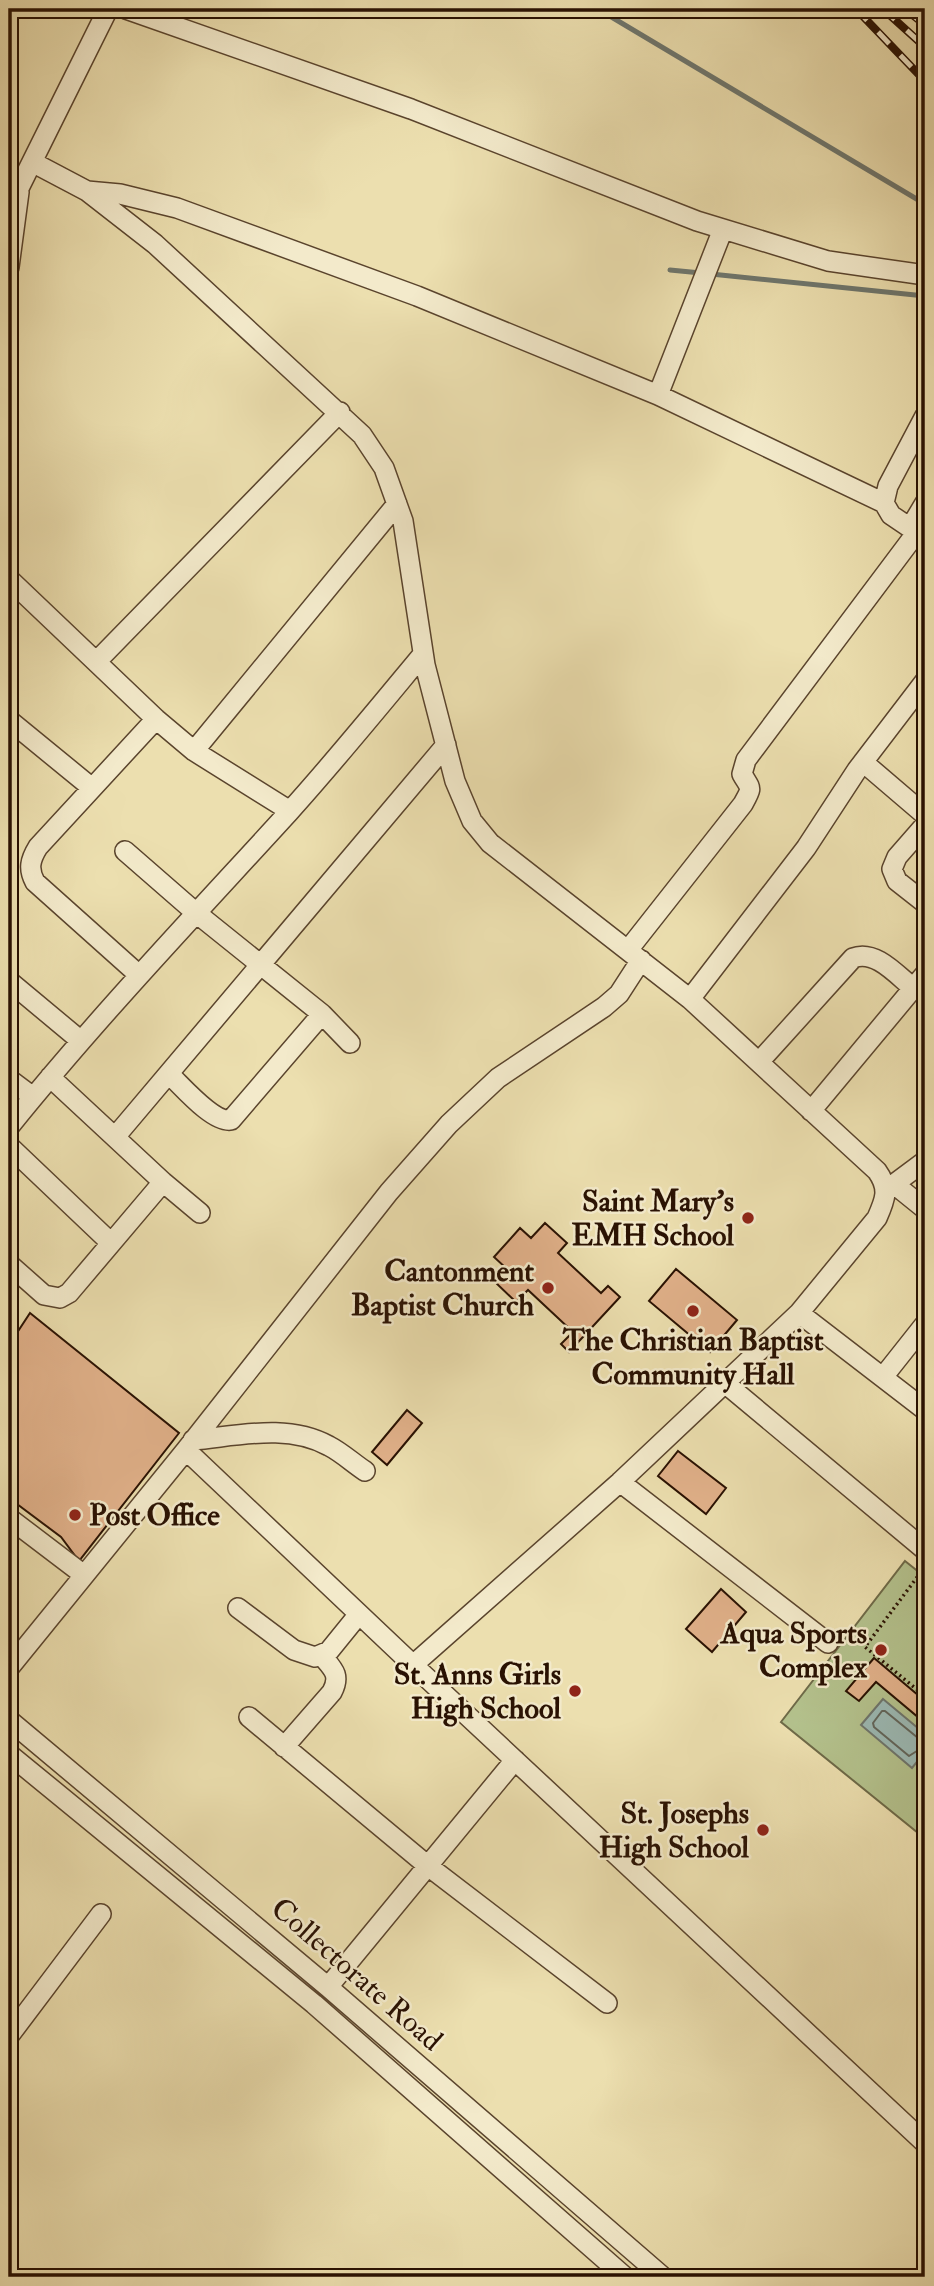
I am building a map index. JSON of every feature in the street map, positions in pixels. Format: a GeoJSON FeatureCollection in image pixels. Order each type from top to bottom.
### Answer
{"type":"FeatureCollection","features":[{"type":"Feature","properties":{"kind":"street"},"geometry":{"type":"LineString","coordinates":[[126,9],[411,108],[697,221],[828,261],[925,275]]}},
{"type":"Feature","properties":{"kind":"street"},"geometry":{"type":"LineString","coordinates":[[9,267],[14,196],[100,11]]}},
{"type":"Feature","properties":{"kind":"street"},"geometry":{"type":"LineString","coordinates":[[32,162],[87,191],[155,244],[362,435],[384,468],[403,521],[424,654],[455,781],[472,821],[490,843],[690,999],[877,1171],[890,1187],[925,1209]]}},
{"type":"Feature","properties":{"kind":"street"},"geometry":{"type":"LineString","coordinates":[[87,191],[120,194],[177,208],[417,296],[658,395],[884,503],[891,515],[917,533]]}},
{"type":"Feature","properties":{"kind":"street"},"geometry":{"type":"LineString","coordinates":[[658,395],[723,229]]}},
{"type":"Feature","properties":{"kind":"street"},"geometry":{"type":"LineString","coordinates":[[96,662],[340,412]]}},
{"type":"Feature","properties":{"kind":"street"},"geometry":{"type":"LineString","coordinates":[[884,503],[888,486],[925,416]]}},
{"type":"Feature","properties":{"kind":"street"},"geometry":{"type":"LineString","coordinates":[[9,1668],[389,1192],[449,1124],[498,1078],[604,1007],[619,994],[635,955],[743,804],[751,789],[742,774],[746,760],[917,533],[925,503]]}},
{"type":"Feature","properties":{"kind":"street"},"geometry":{"type":"LineString","coordinates":[[194,751],[397,504]]}},
{"type":"Feature","properties":{"kind":"street"},"geometry":{"type":"LineString","coordinates":[[9,579],[156,719],[194,751],[290,811]]}},
{"type":"Feature","properties":{"kind":"street"},"geometry":{"type":"LineString","coordinates":[[9,1127],[195,912],[290,811],[424,654]]}},
{"type":"Feature","properties":{"kind":"street"},"geometry":{"type":"LineString","coordinates":[[690,999],[806,848],[863,762],[925,681]]}},
{"type":"Feature","properties":{"kind":"street"},"geometry":{"type":"LineString","coordinates":[[139,975],[35,882],[30,865],[38,847],[156,719]]}},
{"type":"Feature","properties":{"kind":"street"},"geometry":{"type":"LineString","coordinates":[[9,720],[92,788]]}},
{"type":"Feature","properties":{"kind":"street"},"geometry":{"type":"LineString","coordinates":[[115,1137],[446,745]]}},
{"type":"Feature","properties":{"kind":"street"},"geometry":{"type":"LineString","coordinates":[[863,762],[925,815]]}},
{"type":"Feature","properties":{"kind":"street"},"geometry":{"type":"LineString","coordinates":[[925,825],[897,857],[892,869],[897,881],[925,903]]}},
{"type":"Feature","properties":{"kind":"street"},"geometry":{"type":"LineString","coordinates":[[125,851],[195,912],[321,1014],[351,1043]]}},
{"type":"Feature","properties":{"kind":"street"},"geometry":{"type":"LineString","coordinates":[[759,1062],[853,958],[866,955],[876,958],[919,981],[811,1111]]}},
{"type":"Feature","properties":{"kind":"street"},"geometry":{"type":"LineString","coordinates":[[9,981],[82,1041]]}},
{"type":"Feature","properties":{"kind":"street"},"geometry":{"type":"LineString","coordinates":[[169,1074],[214,1116],[225,1121],[231,1120],[321,1014]]}},
{"type":"Feature","properties":{"kind":"street"},"geometry":{"type":"LineString","coordinates":[[50,1077],[200,1213]]}},
{"type":"Feature","properties":{"kind":"street"},"geometry":{"type":"LineString","coordinates":[[9,1079],[33,1097]]}},
{"type":"Feature","properties":{"kind":"street"},"geometry":{"type":"LineString","coordinates":[[9,1146],[111,1243]]}},
{"type":"Feature","properties":{"kind":"street"},"geometry":{"type":"LineString","coordinates":[[413,1665],[620,1482],[800,1313],[877,1218],[890,1187],[925,1161]]}},
{"type":"Feature","properties":{"kind":"street"},"geometry":{"type":"LineString","coordinates":[[9,1265],[44,1295],[60,1298],[69,1293],[163,1182]]}},
{"type":"Feature","properties":{"kind":"street"},"geometry":{"type":"LineString","coordinates":[[800,1313],[925,1410]]}},
{"type":"Feature","properties":{"kind":"street"},"geometry":{"type":"LineString","coordinates":[[883,1377],[925,1324]]}},
{"type":"Feature","properties":{"kind":"street"},"geometry":{"type":"LineString","coordinates":[[726,1384],[925,1550]]}},
{"type":"Feature","properties":{"kind":"street"},"geometry":{"type":"LineString","coordinates":[[189,1445],[265,1433],[292,1433],[330,1446],[365,1471]]}},
{"type":"Feature","properties":{"kind":"street"},"geometry":{"type":"LineString","coordinates":[[189,1445],[359,1614],[413,1665],[490,1725],[515,1760],[599,1828],[925,2143]]}},
{"type":"Feature","properties":{"kind":"street"},"geometry":{"type":"LineString","coordinates":[[620,1482],[828,1643]]}},
{"type":"Feature","properties":{"kind":"street"},"geometry":{"type":"LineString","coordinates":[[9,1518],[84,1575]]}},
{"type":"Feature","properties":{"kind":"street"},"geometry":{"type":"LineString","coordinates":[[238,1608],[293,1650],[307,1656],[322,1656],[329,1651],[359,1614]]}},
{"type":"Feature","properties":{"kind":"street"},"geometry":{"type":"LineString","coordinates":[[284,1747],[337,1683],[336,1673],[322,1656]]}},
{"type":"Feature","properties":{"kind":"street"},"geometry":{"type":"LineString","coordinates":[[248,1717],[428,1866],[607,2003]]}},
{"type":"Feature","properties":{"kind":"street","name":"Collectorate Road"},"geometry":{"type":"LineString","coordinates":[[9,1720],[328,1987],[663,2277]]}},
{"type":"Feature","properties":{"kind":"street"},"geometry":{"type":"LineString","coordinates":[[9,1754],[26,1733]]}},
{"type":"Feature","properties":{"kind":"street","name":"Collectorate Road"},"geometry":{"type":"LineString","coordinates":[[9,1754],[314,2004],[625,2277]]}},
{"type":"Feature","properties":{"kind":"street"},"geometry":{"type":"LineString","coordinates":[[328,1987],[515,1760]]}},
{"type":"Feature","properties":{"kind":"street"},"geometry":{"type":"LineString","coordinates":[[9,2036],[101,1914]]}},
{"type":"Feature","properties":{"kind":"path"},"geometry":{"type":"LineString","coordinates":[[925,1566],[865,1647],[925,1696]]}},
{"type":"Feature","properties":{"kind":"green space","name":"Aqua Sports Complex"},"geometry":{"type":"Polygon","coordinates":[[[905,1561],[925,1577],[923,1837],[781,1722],[905,1561]]]}},
{"type":"Feature","properties":{"kind":"water"},"geometry":{"type":"Polygon","coordinates":[[[883,1699],[925,1734],[925,1752],[912,1768],[861,1725],[883,1699]]]}},
{"type":"Feature","properties":{"kind":"building","name":"Cantonment Baptist Church"},"geometry":{"type":"Polygon","coordinates":[[[545,1223],[567,1243],[558,1253],[601,1293],[608,1286],[620,1297],[569,1352],[561,1344],[573,1332],[528,1290],[516,1302],[495,1282],[507,1269],[494,1257],[520,1228],[531,1238],[545,1223]]]}},
{"type":"Feature","properties":{"kind":"building","name":"The Christian Baptist Community Hall"},"geometry":{"type":"Polygon","coordinates":[[[676,1269],[737,1320],[710,1352],[649,1301],[676,1269]]]}},
{"type":"Feature","properties":{"kind":"building"},"geometry":{"type":"Polygon","coordinates":[[[30,1313],[179,1433],[79,1561],[61,1537],[9,1498],[9,1345],[30,1313]]]}},
{"type":"Feature","properties":{"kind":"building"},"geometry":{"type":"Polygon","coordinates":[[[407,1410],[422,1423],[387,1465],[372,1452],[407,1410]]]}},
{"type":"Feature","properties":{"kind":"building"},"geometry":{"type":"Polygon","coordinates":[[[678,1451],[726,1488],[706,1514],[658,1476],[678,1451]]]}},
{"type":"Feature","properties":{"kind":"building"},"geometry":{"type":"Polygon","coordinates":[[[721,1589],[746,1612],[712,1652],[686,1629],[721,1589]]]}},
{"type":"Feature","properties":{"kind":"building"},"geometry":{"type":"Polygon","coordinates":[[[874,1658],[925,1701],[925,1723],[876,1682],[859,1701],[846,1691],[874,1658]]]}},
{"type":"Feature","properties":{"kind":"waterway"},"geometry":{"type":"LineString","coordinates":[[598,9],[925,204]]}},
{"type":"Feature","properties":{"kind":"waterway"},"geometry":{"type":"LineString","coordinates":[[670,270],[701,273]]}},
{"type":"Feature","properties":{"kind":"waterway"},"geometry":{"type":"LineString","coordinates":[[711,274],[925,296]]}},
{"type":"Feature","properties":{"kind":"railway"},"geometry":{"type":"LineString","coordinates":[[856,9],[925,81]]}},
{"type":"Feature","properties":{"kind":"railway"},"geometry":{"type":"LineString","coordinates":[[883,9],[925,47]]}},
{"type":"Feature","properties":{"kind":"railway"},"geometry":{"type":"LineString","coordinates":[[905,9],[925,25]]}},
{"type":"Feature","properties":{"kind":"place","name":"Saint Mary's EMH School"},"geometry":{"type":"Point","coordinates":[748,1218]}},
{"type":"Feature","properties":{"kind":"place","name":"Cantonment Baptist Church"},"geometry":{"type":"Point","coordinates":[548,1288]}},
{"type":"Feature","properties":{"kind":"place","name":"The Christian Baptist Community Hall"},"geometry":{"type":"Point","coordinates":[693,1311]}},
{"type":"Feature","properties":{"kind":"place","name":"Post Office"},"geometry":{"type":"Point","coordinates":[75,1515]}},
{"type":"Feature","properties":{"kind":"place","name":"Aqua Sports Complex"},"geometry":{"type":"Point","coordinates":[881,1650]}},
{"type":"Feature","properties":{"kind":"place","name":"St. Anns Girls High School"},"geometry":{"type":"Point","coordinates":[575,1691]}},
{"type":"Feature","properties":{"kind":"place","name":"St. Josephs High School"},"geometry":{"type":"Point","coordinates":[763,1830]}}]}
